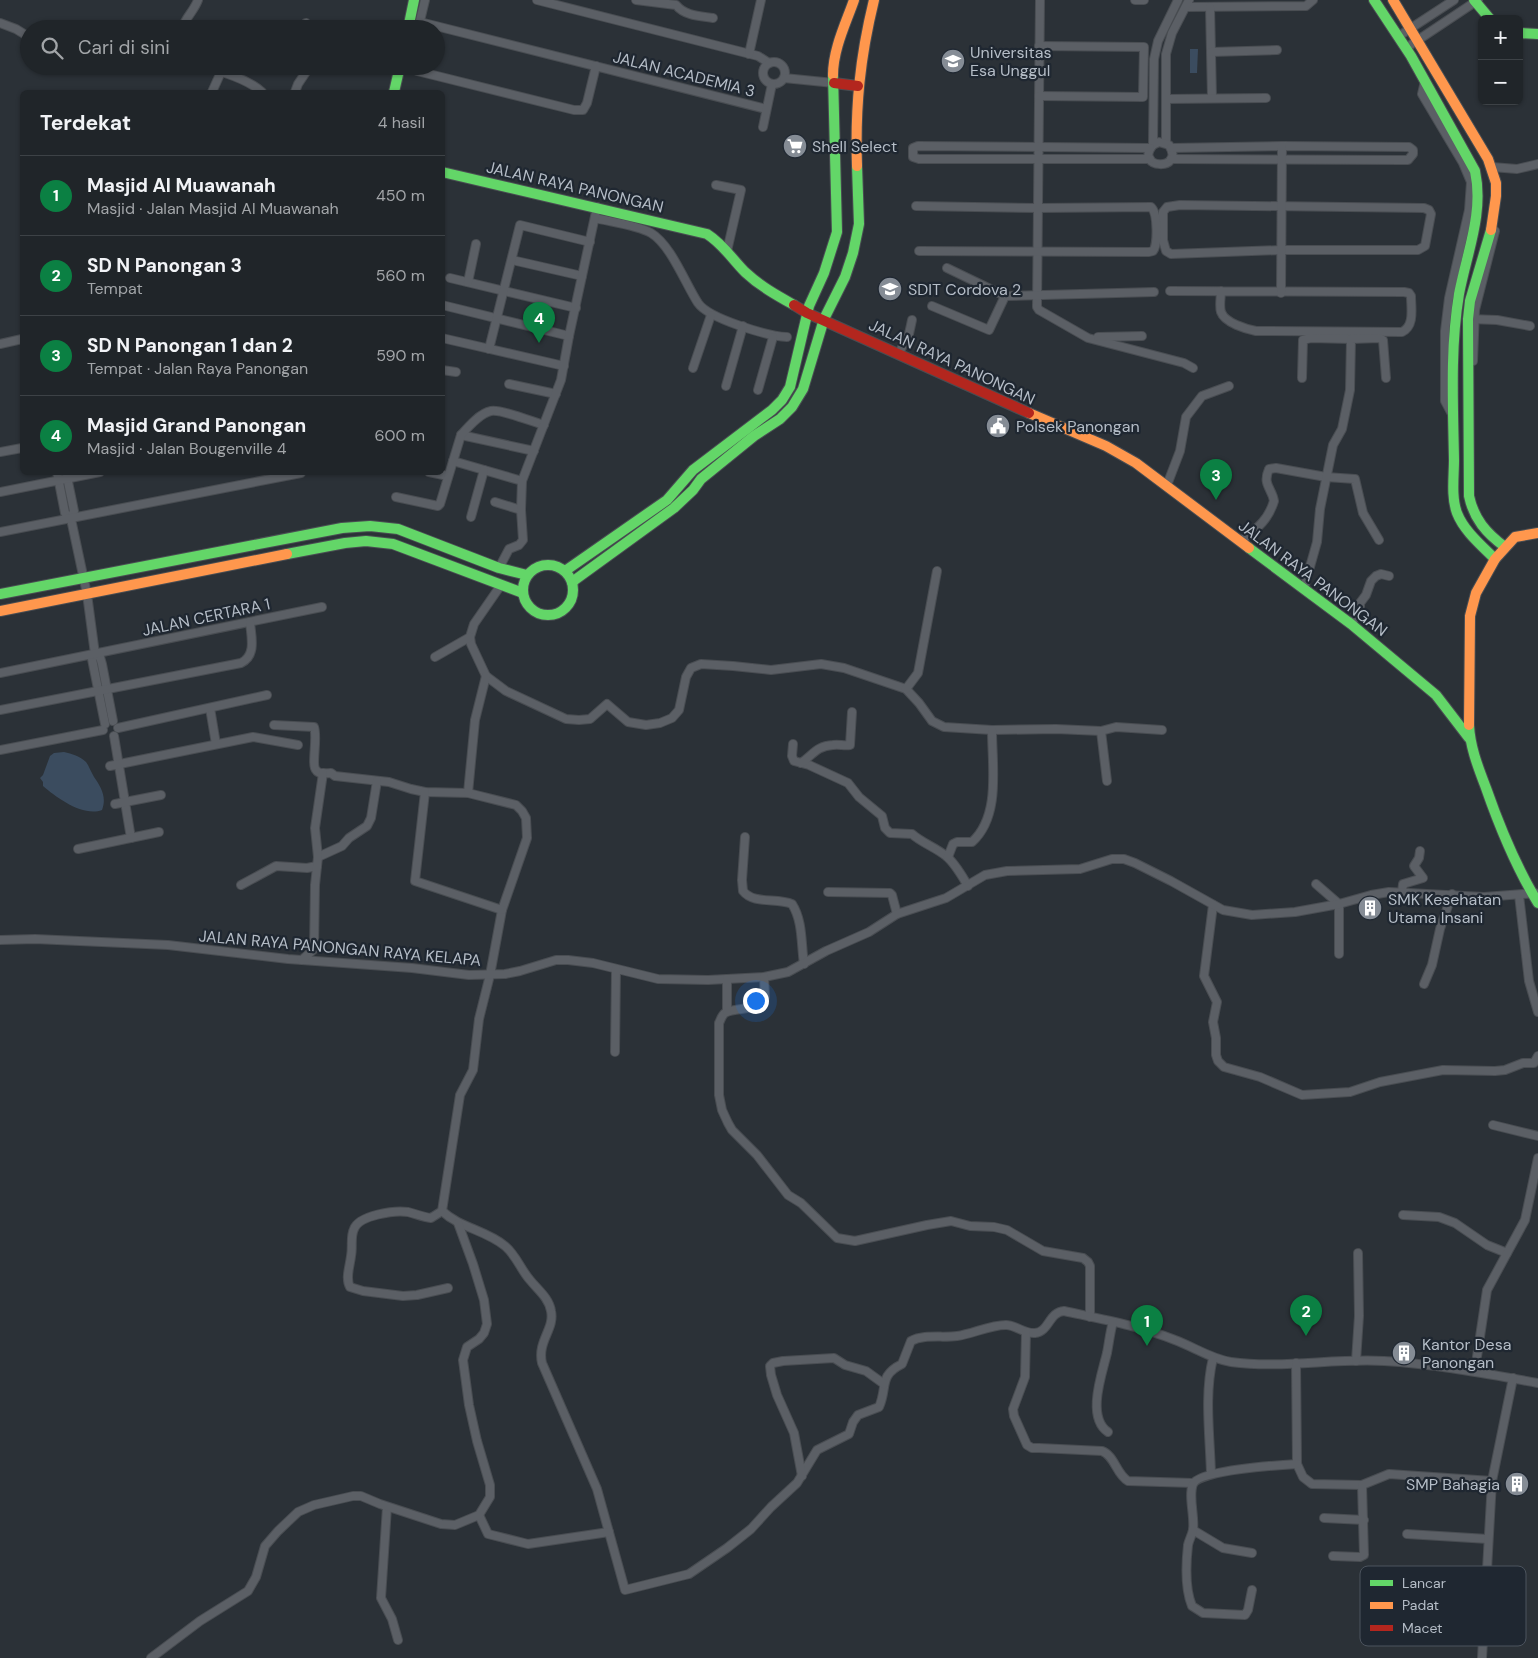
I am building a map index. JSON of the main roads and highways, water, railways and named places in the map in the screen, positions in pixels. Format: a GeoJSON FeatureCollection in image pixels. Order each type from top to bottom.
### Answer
{"type":"FeatureCollection","features":[{"type":"Feature","properties":{"kind":"water"},"geometry":{"type":"Polygon","coordinates":[[[1190,49],[1198,49],[1197,73],[1190,73],[1190,49]]]}},
{"type":"Feature","properties":{"kind":"water"},"geometry":{"type":"Polygon","coordinates":[[[64,752],[79,757],[87,764],[102,792],[104,801],[102,810],[87,811],[79,809],[55,796],[43,786],[40,778],[50,756],[54,753],[64,752]]]}},
{"type":"Feature","properties":{"kind":"place","name":"Universitas Esa Unggul"},"geometry":{"type":"Point","coordinates":[953,61]}},
{"type":"Feature","properties":{"kind":"place","name":"Shell Select"},"geometry":{"type":"Point","coordinates":[795,146]}},
{"type":"Feature","properties":{"kind":"place","name":"SDIT Cordova 2"},"geometry":{"type":"Point","coordinates":[890,289]}},
{"type":"Feature","properties":{"kind":"place","name":"Masjid Grand Panongan"},"geometry":{"type":"Point","coordinates":[539,343]}},
{"type":"Feature","properties":{"kind":"place","name":"Polsek Panongan"},"geometry":{"type":"Point","coordinates":[998,426]}},
{"type":"Feature","properties":{"kind":"place","name":"SD N Panongan 1 dan 2"},"geometry":{"type":"Point","coordinates":[1216,500]}},
{"type":"Feature","properties":{"kind":"place","name":"SMK Kesehatan Utama Insani"},"geometry":{"type":"Point","coordinates":[1370,908]}},
{"type":"Feature","properties":{"kind":"place","name":"SD N Panongan 3"},"geometry":{"type":"Point","coordinates":[1306,1336]}},
{"type":"Feature","properties":{"kind":"place","name":"Masjid Al Muawanah"},"geometry":{"type":"Point","coordinates":[1147,1346]}},
{"type":"Feature","properties":{"kind":"place","name":"Kantor Desa Panongan"},"geometry":{"type":"Point","coordinates":[1404,1353]}},
{"type":"Feature","properties":{"kind":"place","name":"SMP Bahagia"},"geometry":{"type":"Point","coordinates":[1517,1484]}}]}
